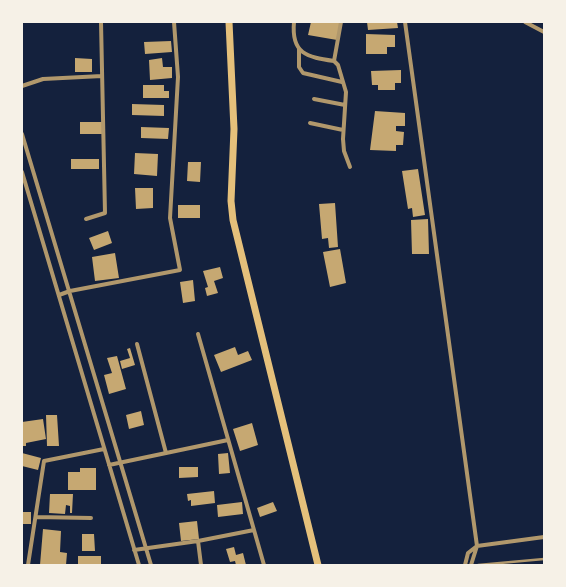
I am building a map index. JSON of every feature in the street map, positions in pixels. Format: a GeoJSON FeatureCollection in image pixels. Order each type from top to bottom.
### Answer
{"type":"FeatureCollection","features":[{"type":"Feature","properties":{"kind":"main road"},"geometry":{"type":"LineString","coordinates":[[229,22],[234,128],[231,201],[233,220],[318,565]]}},
{"type":"Feature","properties":{"kind":"street"},"geometry":{"type":"LineString","coordinates":[[86,219],[105,213],[101,22]]}},
{"type":"Feature","properties":{"kind":"street"},"geometry":{"type":"LineString","coordinates":[[59,295],[70,291],[180,270],[170,218],[178,77],[174,22]]}},
{"type":"Feature","properties":{"kind":"street"},"geometry":{"type":"LineString","coordinates":[[294,22],[294,37],[299,49],[299,67],[303,73],[342,82]]}},
{"type":"Feature","properties":{"kind":"street"},"geometry":{"type":"LineString","coordinates":[[334,61],[341,22]]}},
{"type":"Feature","properties":{"kind":"street"},"geometry":{"type":"LineString","coordinates":[[405,22],[477,546],[472,565]]}},
{"type":"Feature","properties":{"kind":"street"},"geometry":{"type":"LineString","coordinates":[[525,22],[544,32]]}},
{"type":"Feature","properties":{"kind":"street"},"geometry":{"type":"LineString","coordinates":[[299,49],[307,56],[334,61],[338,66],[346,92],[343,130],[344,150],[350,167]]}},
{"type":"Feature","properties":{"kind":"street"},"geometry":{"type":"LineString","coordinates":[[22,86],[43,79],[102,76]]}},
{"type":"Feature","properties":{"kind":"street"},"geometry":{"type":"LineString","coordinates":[[314,99],[345,105]]}},
{"type":"Feature","properties":{"kind":"street"},"geometry":{"type":"LineString","coordinates":[[310,122],[343,130]]}},
{"type":"Feature","properties":{"kind":"street"},"geometry":{"type":"LineString","coordinates":[[22,134],[121,462],[150,565]]}},
{"type":"Feature","properties":{"kind":"street"},"geometry":{"type":"LineString","coordinates":[[22,172],[138,565]]}},
{"type":"Feature","properties":{"kind":"street"},"geometry":{"type":"LineString","coordinates":[[198,334],[264,565]]}},
{"type":"Feature","properties":{"kind":"street"},"geometry":{"type":"LineString","coordinates":[[137,344],[166,453]]}},
{"type":"Feature","properties":{"kind":"street"},"geometry":{"type":"LineString","coordinates":[[109,465],[228,440]]}},
{"type":"Feature","properties":{"kind":"street"},"geometry":{"type":"LineString","coordinates":[[28,565],[44,461],[104,449]]}},
{"type":"Feature","properties":{"kind":"street"},"geometry":{"type":"LineString","coordinates":[[36,517],[91,518]]}},
{"type":"Feature","properties":{"kind":"street"},"geometry":{"type":"LineString","coordinates":[[134,550],[198,541],[254,530]]}},
{"type":"Feature","properties":{"kind":"street"},"geometry":{"type":"LineString","coordinates":[[465,565],[468,553],[477,546],[544,537]]}},
{"type":"Feature","properties":{"kind":"street"},"geometry":{"type":"LineString","coordinates":[[198,541],[201,565]]}},
{"type":"Feature","properties":{"kind":"lane"},"geometry":{"type":"LineString","coordinates":[[478,565],[544,559]]}},
{"type":"Feature","properties":{"kind":"building"},"geometry":{"type":"Polygon","coordinates":[[[311,22],[342,22],[337,40],[308,35],[311,22]]]}},
{"type":"Feature","properties":{"kind":"building"},"geometry":{"type":"Polygon","coordinates":[[[367,22],[397,22],[398,28],[368,30],[367,22]]]}},
{"type":"Feature","properties":{"kind":"building"},"geometry":{"type":"Polygon","coordinates":[[[366,34],[395,35],[395,47],[387,47],[387,54],[366,54],[366,34]]]}},
{"type":"Feature","properties":{"kind":"building"},"geometry":{"type":"Polygon","coordinates":[[[171,41],[172,52],[145,54],[144,42],[171,41]]]}},
{"type":"Feature","properties":{"kind":"building"},"geometry":{"type":"Polygon","coordinates":[[[75,58],[92,59],[92,72],[75,72],[75,58]]]}},
{"type":"Feature","properties":{"kind":"building"},"geometry":{"type":"Polygon","coordinates":[[[162,58],[163,67],[172,67],[172,78],[150,80],[149,60],[162,58]]]}},
{"type":"Feature","properties":{"kind":"building"},"geometry":{"type":"Polygon","coordinates":[[[401,70],[401,83],[395,83],[395,90],[378,90],[378,85],[372,85],[371,71],[401,70]]]}},
{"type":"Feature","properties":{"kind":"building"},"geometry":{"type":"Polygon","coordinates":[[[143,85],[164,85],[164,91],[169,91],[169,98],[143,98],[143,85]]]}},
{"type":"Feature","properties":{"kind":"building"},"geometry":{"type":"Polygon","coordinates":[[[132,104],[164,105],[164,116],[132,115],[132,104]]]}},
{"type":"Feature","properties":{"kind":"building"},"geometry":{"type":"Polygon","coordinates":[[[375,111],[405,113],[405,126],[396,126],[396,131],[404,132],[403,145],[396,145],[396,151],[370,150],[375,111]]]}},
{"type":"Feature","properties":{"kind":"building"},"geometry":{"type":"Polygon","coordinates":[[[80,122],[102,122],[102,134],[80,134],[80,122]]]}},
{"type":"Feature","properties":{"kind":"building"},"geometry":{"type":"Polygon","coordinates":[[[141,127],[169,128],[168,139],[141,138],[141,127]]]}},
{"type":"Feature","properties":{"kind":"building"},"geometry":{"type":"Polygon","coordinates":[[[135,153],[158,154],[157,176],[134,174],[135,153]]]}},
{"type":"Feature","properties":{"kind":"building"},"geometry":{"type":"Polygon","coordinates":[[[71,159],[99,159],[99,169],[71,169],[71,159]]]}},
{"type":"Feature","properties":{"kind":"building"},"geometry":{"type":"Polygon","coordinates":[[[188,162],[201,162],[200,182],[187,181],[188,162]]]}},
{"type":"Feature","properties":{"kind":"building"},"geometry":{"type":"Polygon","coordinates":[[[418,169],[425,215],[413,217],[412,208],[408,209],[402,171],[418,169]]]}},
{"type":"Feature","properties":{"kind":"building"},"geometry":{"type":"Polygon","coordinates":[[[135,188],[153,188],[153,208],[136,209],[135,188]]]}},
{"type":"Feature","properties":{"kind":"building"},"geometry":{"type":"Polygon","coordinates":[[[335,203],[338,247],[329,248],[328,238],[322,239],[319,204],[335,203]]]}},
{"type":"Feature","properties":{"kind":"building"},"geometry":{"type":"Polygon","coordinates":[[[178,205],[200,205],[200,218],[178,218],[178,205]]]}},
{"type":"Feature","properties":{"kind":"building"},"geometry":{"type":"Polygon","coordinates":[[[428,219],[429,254],[412,254],[411,220],[428,219]]]}},
{"type":"Feature","properties":{"kind":"building"},"geometry":{"type":"Polygon","coordinates":[[[108,231],[112,243],[94,250],[89,238],[108,231]]]}},
{"type":"Feature","properties":{"kind":"building"},"geometry":{"type":"Polygon","coordinates":[[[340,249],[346,283],[330,287],[323,252],[340,249]]]}},
{"type":"Feature","properties":{"kind":"building"},"geometry":{"type":"Polygon","coordinates":[[[115,253],[119,278],[95,281],[92,257],[115,253]]]}},
{"type":"Feature","properties":{"kind":"building"},"geometry":{"type":"Polygon","coordinates":[[[220,267],[223,278],[214,281],[218,293],[207,296],[205,288],[208,287],[203,271],[220,267]]]}},
{"type":"Feature","properties":{"kind":"building"},"geometry":{"type":"Polygon","coordinates":[[[193,280],[195,301],[183,303],[180,282],[193,280]]]}},
{"type":"Feature","properties":{"kind":"building"},"geometry":{"type":"Polygon","coordinates":[[[235,347],[238,355],[248,351],[252,360],[221,372],[214,355],[235,347]]]}},
{"type":"Feature","properties":{"kind":"building"},"geometry":{"type":"Polygon","coordinates":[[[130,348],[135,365],[122,369],[120,361],[130,358],[127,349],[130,348]]]}},
{"type":"Feature","properties":{"kind":"building"},"geometry":{"type":"Polygon","coordinates":[[[117,356],[126,389],[109,394],[104,375],[112,373],[107,358],[117,356]]]}},
{"type":"Feature","properties":{"kind":"building"},"geometry":{"type":"Polygon","coordinates":[[[141,411],[144,425],[129,429],[126,415],[141,411]]]}},
{"type":"Feature","properties":{"kind":"building"},"geometry":{"type":"Polygon","coordinates":[[[46,415],[57,415],[59,446],[47,446],[46,415]]]}},
{"type":"Feature","properties":{"kind":"building"},"geometry":{"type":"Polygon","coordinates":[[[43,419],[46,439],[26,443],[26,446],[22,446],[22,422],[43,419]]]}},
{"type":"Feature","properties":{"kind":"building"},"geometry":{"type":"Polygon","coordinates":[[[252,423],[258,445],[240,451],[233,429],[252,423]]]}},
{"type":"Feature","properties":{"kind":"building"},"geometry":{"type":"Polygon","coordinates":[[[22,453],[41,458],[38,470],[22,466],[22,453]]]}},
{"type":"Feature","properties":{"kind":"building"},"geometry":{"type":"Polygon","coordinates":[[[228,453],[230,473],[219,474],[218,454],[228,453]]]}},
{"type":"Feature","properties":{"kind":"building"},"geometry":{"type":"Polygon","coordinates":[[[179,467],[198,467],[198,477],[179,478],[179,467]]]}},
{"type":"Feature","properties":{"kind":"building"},"geometry":{"type":"Polygon","coordinates":[[[80,468],[96,468],[96,490],[68,490],[68,472],[80,472],[80,468]]]}},
{"type":"Feature","properties":{"kind":"building"},"geometry":{"type":"Polygon","coordinates":[[[214,491],[215,503],[191,506],[191,500],[188,501],[187,494],[214,491]]]}},
{"type":"Feature","properties":{"kind":"building"},"geometry":{"type":"Polygon","coordinates":[[[50,494],[73,494],[72,513],[70,513],[70,506],[66,505],[65,514],[49,513],[50,494]]]}},
{"type":"Feature","properties":{"kind":"building"},"geometry":{"type":"Polygon","coordinates":[[[242,502],[243,514],[218,517],[217,505],[242,502]]]}},
{"type":"Feature","properties":{"kind":"building"},"geometry":{"type":"Polygon","coordinates":[[[273,502],[277,511],[260,517],[257,508],[273,502]]]}},
{"type":"Feature","properties":{"kind":"building"},"geometry":{"type":"Polygon","coordinates":[[[22,512],[31,512],[31,524],[22,524],[22,512]]]}},
{"type":"Feature","properties":{"kind":"building"},"geometry":{"type":"Polygon","coordinates":[[[197,521],[199,539],[181,541],[179,523],[197,521]]]}},
{"type":"Feature","properties":{"kind":"building"},"geometry":{"type":"Polygon","coordinates":[[[43,529],[61,531],[60,552],[67,553],[66,565],[40,565],[43,529]]]}},
{"type":"Feature","properties":{"kind":"building"},"geometry":{"type":"Polygon","coordinates":[[[82,534],[94,534],[95,551],[82,551],[82,534]]]}},
{"type":"Feature","properties":{"kind":"building"},"geometry":{"type":"Polygon","coordinates":[[[234,547],[236,555],[243,553],[246,565],[236,565],[235,561],[230,562],[226,549],[234,547]]]}},
{"type":"Feature","properties":{"kind":"building"},"geometry":{"type":"Polygon","coordinates":[[[78,556],[101,556],[101,565],[78,565],[78,556]]]}}]}
